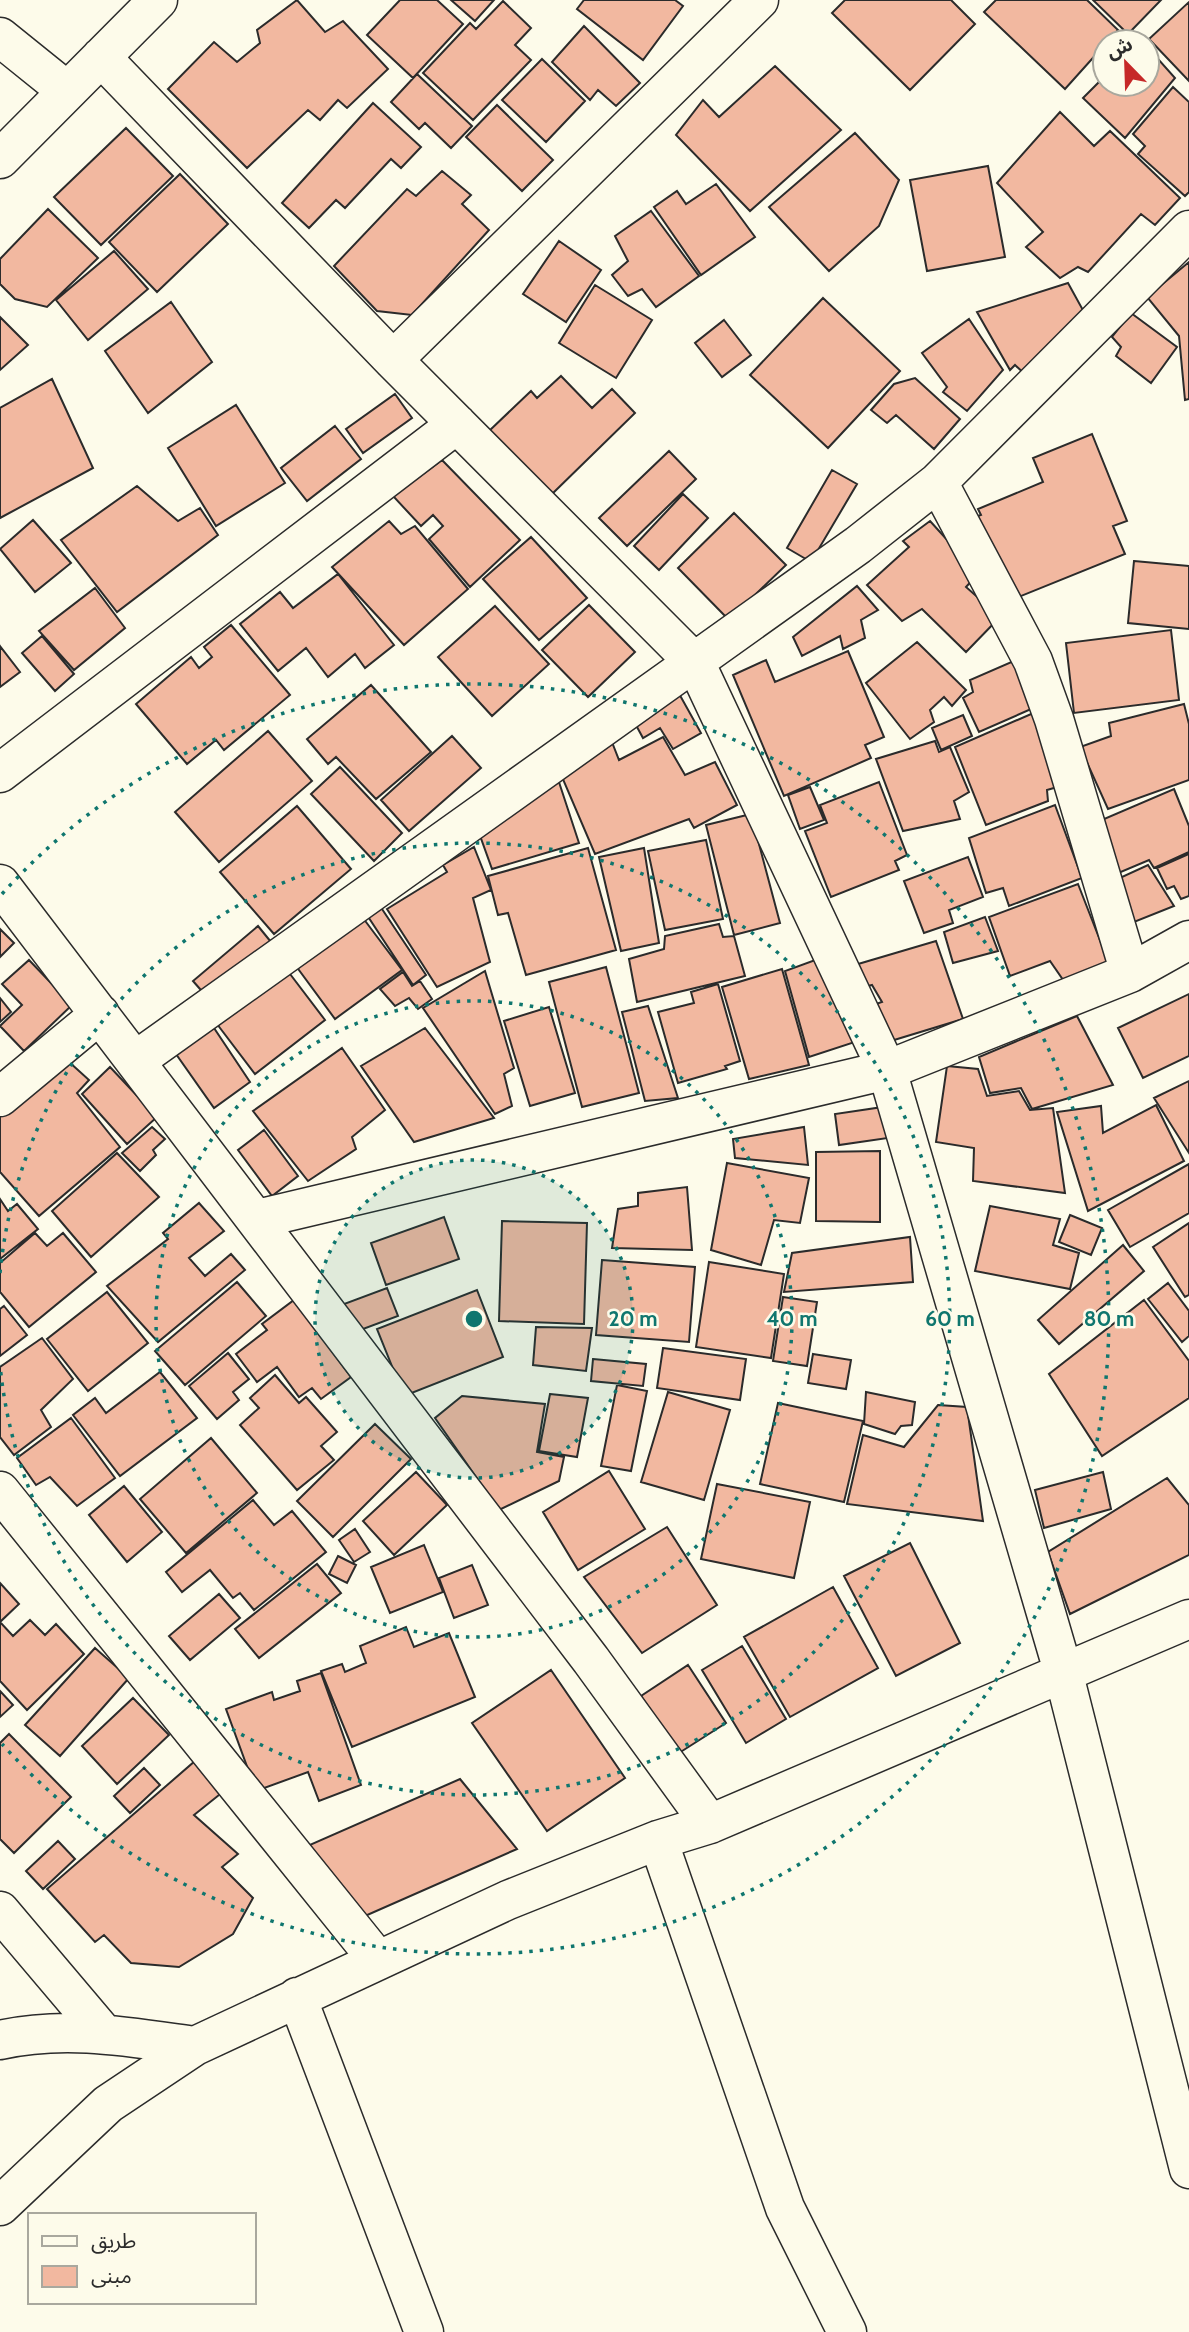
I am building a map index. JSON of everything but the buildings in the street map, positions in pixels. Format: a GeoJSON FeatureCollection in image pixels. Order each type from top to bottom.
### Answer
{"type":"FeatureCollection","features":[{"type":"Feature","properties":{"kind":"street"},"geometry":{"type":"LineString","coordinates":[[0,159],[158,0]]}},
{"type":"Feature","properties":{"kind":"street"},"geometry":{"type":"LineString","coordinates":[[393,360],[759,0]]}},
{"type":"Feature","properties":{"kind":"street"},"geometry":{"type":"LineString","coordinates":[[0,37],[67,91]]}},
{"type":"Feature","properties":{"kind":"street"},"geometry":{"type":"LineString","coordinates":[[100,57],[393,360],[696,664],[887,1070],[1063,1671],[1189,2169]]}},
{"type":"Feature","properties":{"kind":"street"},"geometry":{"type":"LineString","coordinates":[[135,1061],[815,579],[938,482],[1189,230]]}},
{"type":"Feature","properties":{"kind":"street"},"geometry":{"type":"LineString","coordinates":[[0,773],[457,424]]}},
{"type":"Feature","properties":{"kind":"street"},"geometry":{"type":"LineString","coordinates":[[938,482],[1032,661],[1054,719],[1129,972]]}},
{"type":"Feature","properties":{"kind":"street"},"geometry":{"type":"LineString","coordinates":[[0,884],[583,1649],[710,1824]]}},
{"type":"Feature","properties":{"kind":"street"},"geometry":{"type":"LineString","coordinates":[[257,1219],[887,1070],[1129,972],[1189,940]]}},
{"type":"Feature","properties":{"kind":"street"},"geometry":{"type":"LineString","coordinates":[[0,1097],[100,1014]]}},
{"type":"Feature","properties":{"kind":"street"},"geometry":{"type":"LineString","coordinates":[[0,1491],[377,1959]]}},
{"type":"Feature","properties":{"kind":"street"},"geometry":{"type":"LineString","coordinates":[[0,2206],[108,2104],[195,2046],[508,1900],[658,1840],[710,1824],[1189,1619]]}},
{"type":"Feature","properties":{"kind":"street"},"geometry":{"type":"LineString","coordinates":[[658,1840],[785,2208],[847,2332]]}},
{"type":"Feature","properties":{"kind":"street"},"geometry":{"type":"LineString","coordinates":[[0,1911],[104,2034]]}},
{"type":"Feature","properties":{"kind":"street"},"geometry":{"type":"LineString","coordinates":[[296,1997],[424,2332]]}},
{"type":"Feature","properties":{"kind":"street"},"geometry":{"type":"LineString","coordinates":[[0,2040],[44,2034],[104,2034],[195,2046]]}}]}
